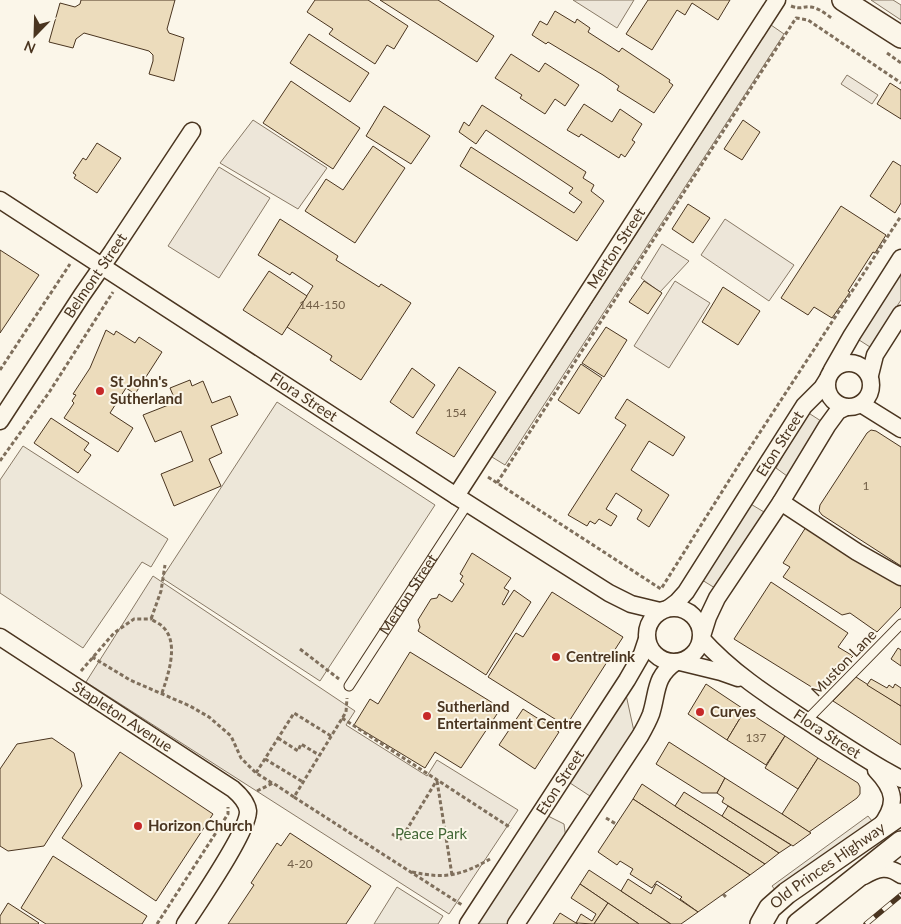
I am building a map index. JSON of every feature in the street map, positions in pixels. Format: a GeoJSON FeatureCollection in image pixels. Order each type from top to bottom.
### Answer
{"type":"FeatureCollection","features":[{"type":"Feature","properties":{"kind":"street","name":"Merton Street"},"geometry":{"type":"LineString","coordinates":[[462,500],[777,0]]}},
{"type":"Feature","properties":{"kind":"street"},"geometry":{"type":"LineString","coordinates":[[843,0],[901,37]]}},
{"type":"Feature","properties":{"kind":"street","name":"Belmont Street"},"geometry":{"type":"LineString","coordinates":[[0,421],[192,131]]}},
{"type":"Feature","properties":{"kind":"street","name":"Flora Street"},"geometry":{"type":"LineString","coordinates":[[0,200],[97,273],[336,417],[609,593],[631,604],[664,610]]}},
{"type":"Feature","properties":{"kind":"street","name":"Eton Street"},"geometry":{"type":"LineString","coordinates":[[664,610],[677,602],[686,592],[800,413],[809,400],[822,388],[852,335],[901,258]]}},
{"type":"Feature","properties":{"kind":"street"},"geometry":{"type":"LineString","coordinates":[[870,375],[875,355],[901,314]]}},
{"type":"Feature","properties":{"kind":"street"},"geometry":{"type":"LineString","coordinates":[[853,405],[870,395],[872,382],[870,375],[862,366],[851,362],[839,364],[829,376],[829,395],[836,403],[853,405],[901,429]]}},
{"type":"Feature","properties":{"kind":"street","name":"Eton Street"},"geometry":{"type":"LineString","coordinates":[[701,637],[709,612],[717,598],[781,502],[827,426],[838,411],[853,405]]}},
{"type":"Feature","properties":{"kind":"street"},"geometry":{"type":"LineString","coordinates":[[781,502],[857,552],[901,577]]}},
{"type":"Feature","properties":{"kind":"street","name":"Flora Street"},"geometry":{"type":"LineString","coordinates":[[609,593],[633,615],[647,637]]}},
{"type":"Feature","properties":{"kind":"street"},"geometry":{"type":"LineString","coordinates":[[516,924],[640,736],[650,717],[658,681],[665,672],[678,662],[692,655],[698,648],[701,637],[699,624],[692,614],[681,608],[664,610],[650,621],[647,637],[650,649],[657,657],[666,661],[678,662]]}},
{"type":"Feature","properties":{"kind":"street","name":"Stapleton Avenue"},"geometry":{"type":"LineString","coordinates":[[0,637],[233,789],[244,799]]}},
{"type":"Feature","properties":{"kind":"street","name":"Eton Street"},"geometry":{"type":"LineString","coordinates":[[471,919],[627,680],[642,654],[647,637]]}},
{"type":"Feature","properties":{"kind":"street","name":"Flora Street"},"geometry":{"type":"LineString","coordinates":[[701,637],[721,659],[755,687],[858,754],[901,779]]}},
{"type":"Feature","properties":{"kind":"street","name":"Flora Street"},"geometry":{"type":"LineString","coordinates":[[678,662],[721,672],[755,687]]}},
{"type":"Feature","properties":{"kind":"street"},"geometry":{"type":"LineString","coordinates":[[858,754],[883,777],[893,794],[891,809],[877,831]]}},
{"type":"Feature","properties":{"kind":"street"},"geometry":{"type":"LineString","coordinates":[[185,924],[225,862],[245,825],[248,811],[244,799]]}},
{"type":"Feature","properties":{"kind":"street","name":"Old Princes Highway"},"geometry":{"type":"LineString","coordinates":[[761,924],[770,908],[781,898],[901,814]]}},
{"type":"Feature","properties":{"kind":"street","name":"Old Princes Highway"},"geometry":{"type":"LineString","coordinates":[[798,924],[901,842]]}},
{"type":"Feature","properties":{"kind":"street"},"geometry":{"type":"LineString","coordinates":[[781,898],[775,905],[776,914],[790,922],[876,869],[888,868],[901,875]]}},
{"type":"Feature","properties":{"kind":"lane","name":"Merton Street"},"geometry":{"type":"LineString","coordinates":[[349,686],[462,500]]}},
{"type":"Feature","properties":{"kind":"lane","name":"Muston Lane"},"geometry":{"type":"LineString","coordinates":[[807,720],[901,624]]}},
{"type":"Feature","properties":{"kind":"path"},"geometry":{"type":"LineString","coordinates":[[802,9],[810,6],[816,8],[839,23]]}},
{"type":"Feature","properties":{"kind":"path"},"geometry":{"type":"LineString","coordinates":[[496,483],[796,18],[808,20],[901,83]]}},
{"type":"Feature","properties":{"kind":"path"},"geometry":{"type":"LineString","coordinates":[[886,53],[901,62]]}},
{"type":"Feature","properties":{"kind":"path"},"geometry":{"type":"LineString","coordinates":[[484,474],[661,589],[740,463],[901,216]]}},
{"type":"Feature","properties":{"kind":"path"},"geometry":{"type":"LineString","coordinates":[[0,370],[70,264],[97,273],[113,293],[50,391],[0,461]]}},
{"type":"Feature","properties":{"kind":"path"},"geometry":{"type":"LineString","coordinates":[[151,619],[161,591],[165,565]]}},
{"type":"Feature","properties":{"kind":"path"},"geometry":{"type":"LineString","coordinates":[[71,684],[114,633],[134,619],[151,619],[165,628],[172,646],[171,664],[162,693]]}},
{"type":"Feature","properties":{"kind":"path"},"geometry":{"type":"LineString","coordinates":[[294,797],[346,712],[349,686],[300,649]]}},
{"type":"Feature","properties":{"kind":"path"},"geometry":{"type":"LineString","coordinates":[[92,657],[130,680],[190,706],[209,717],[231,736],[241,758],[256,773],[410,872],[471,919]]}},
{"type":"Feature","properties":{"kind":"path"},"geometry":{"type":"LineString","coordinates":[[256,773],[294,713],[331,736]]}},
{"type":"Feature","properties":{"kind":"path"},"geometry":{"type":"LineString","coordinates":[[342,718],[512,828]]}},
{"type":"Feature","properties":{"kind":"path"},"geometry":{"type":"LineString","coordinates":[[278,738],[298,751],[301,744],[319,755]]}},
{"type":"Feature","properties":{"kind":"path"},"geometry":{"type":"LineString","coordinates":[[265,759],[303,782]]}},
{"type":"Feature","properties":{"kind":"path"},"geometry":{"type":"LineString","coordinates":[[392,834],[401,839],[437,780]]}},
{"type":"Feature","properties":{"kind":"path"},"geometry":{"type":"LineString","coordinates":[[437,780],[452,875]]}},
{"type":"Feature","properties":{"kind":"path"},"geometry":{"type":"LineString","coordinates":[[157,924],[228,814],[228,807],[273,783]]}},
{"type":"Feature","properties":{"kind":"path"},"geometry":{"type":"LineString","coordinates":[[410,872],[433,876],[452,875],[470,870],[492,858]]}},
{"type":"Feature","properties":{"kind":"path"},"geometry":{"type":"LineString","coordinates":[[722,894],[727,898]]}},
{"type":"Feature","properties":{"kind":"green space"},"geometry":{"type":"Polygon","coordinates":[[[573,0],[634,0],[617,28],[573,0]]]}},
{"type":"Feature","properties":{"kind":"green space"},"geometry":{"type":"Polygon","coordinates":[[[847,75],[878,95],[872,104],[841,84],[847,75]]]}},
{"type":"Feature","properties":{"kind":"green space"},"geometry":{"type":"Polygon","coordinates":[[[253,120],[327,168],[298,209],[220,163],[253,120]]]}},
{"type":"Feature","properties":{"kind":"green space"},"geometry":{"type":"Polygon","coordinates":[[[219,167],[270,198],[219,278],[168,246],[219,167]]]}},
{"type":"Feature","properties":{"kind":"green space"},"geometry":{"type":"Polygon","coordinates":[[[725,219],[794,265],[769,301],[701,255],[725,219]]]}},
{"type":"Feature","properties":{"kind":"green space"},"geometry":{"type":"Polygon","coordinates":[[[662,244],[689,261],[660,292],[641,278],[662,244]]]}},
{"type":"Feature","properties":{"kind":"green space"},"geometry":{"type":"Polygon","coordinates":[[[675,281],[710,303],[669,368],[634,346],[675,281]]]}},
{"type":"Feature","properties":{"kind":"green space","name":"Peace Park"},"geometry":{"type":"Polygon","coordinates":[[[153,576],[355,711],[346,725],[427,776],[437,760],[518,810],[449,914],[86,682],[153,576]]]}},
{"type":"Feature","properties":{"kind":"shaded area"},"geometry":{"type":"Polygon","coordinates":[[[871,0],[893,0],[901,5],[901,20],[871,0]]]}},
{"type":"Feature","properties":{"kind":"shaded area"},"geometry":{"type":"Polygon","coordinates":[[[771,25],[784,34],[505,465],[492,457],[771,25]]]}},
{"type":"Feature","properties":{"kind":"shaded area"},"geometry":{"type":"Polygon","coordinates":[[[901,269],[901,300],[870,347],[856,338],[901,269]]]}},
{"type":"Feature","properties":{"kind":"shaded area"},"geometry":{"type":"Polygon","coordinates":[[[277,402],[435,505],[320,681],[162,578],[277,402]]]}},
{"type":"Feature","properties":{"kind":"shaded area"},"geometry":{"type":"Polygon","coordinates":[[[807,412],[821,421],[787,476],[776,468],[807,412]]]}},
{"type":"Feature","properties":{"kind":"shaded area"},"geometry":{"type":"Polygon","coordinates":[[[23,446],[168,539],[151,567],[142,562],[83,648],[0,593],[0,480],[23,446]]]}},
{"type":"Feature","properties":{"kind":"shaded area"},"geometry":{"type":"Polygon","coordinates":[[[749,503],[764,512],[715,588],[702,580],[749,503]]]}},
{"type":"Feature","properties":{"kind":"shaded area"},"geometry":{"type":"Polygon","coordinates":[[[625,690],[635,736],[593,798],[567,781],[625,690]]]}},
{"type":"Feature","properties":{"kind":"shaded area"},"geometry":{"type":"Polygon","coordinates":[[[546,815],[564,824],[566,839],[512,924],[473,924],[546,815]]]}},
{"type":"Feature","properties":{"kind":"shaded area"},"geometry":{"type":"Polygon","coordinates":[[[868,816],[872,821],[776,891],[772,886],[868,816]]]}},
{"type":"Feature","properties":{"kind":"shaded area"},"geometry":{"type":"Polygon","coordinates":[[[397,887],[443,916],[438,924],[374,924],[397,887]]]}},
{"type":"Feature","properties":{"kind":"building"},"geometry":{"type":"Polygon","coordinates":[[[81,0],[175,0],[167,29],[169,33],[184,38],[174,81],[149,74],[153,55],[149,51],[84,33],[76,39],[73,48],[49,42],[60,3],[75,7],[80,4],[81,0]]]}},
{"type":"Feature","properties":{"kind":"building"},"geometry":{"type":"Polygon","coordinates":[[[315,0],[368,0],[408,26],[394,49],[387,45],[375,64],[329,34],[333,29],[307,12],[315,0]]]}},
{"type":"Feature","properties":{"kind":"building"},"geometry":{"type":"Polygon","coordinates":[[[380,0],[438,0],[494,36],[477,62],[380,0]]]}},
{"type":"Feature","properties":{"kind":"building"},"geometry":{"type":"Polygon","coordinates":[[[648,0],[730,0],[718,20],[692,3],[685,15],[677,10],[652,50],[626,34],[648,0]]]}},
{"type":"Feature","properties":{"kind":"building"},"geometry":{"type":"Polygon","coordinates":[[[555,11],[575,23],[577,19],[590,28],[588,32],[619,52],[622,48],[670,80],[669,82],[673,85],[654,113],[617,90],[619,86],[603,75],[548,42],[546,44],[532,35],[540,21],[547,25],[555,11]]]}},
{"type":"Feature","properties":{"kind":"building"},"geometry":{"type":"Polygon","coordinates":[[[309,34],[369,73],[350,102],[290,63],[309,34]]]}},
{"type":"Feature","properties":{"kind":"building"},"geometry":{"type":"Polygon","coordinates":[[[511,54],[539,72],[545,63],[579,85],[565,106],[555,99],[545,114],[520,98],[522,95],[495,78],[511,54]]]}},
{"type":"Feature","properties":{"kind":"building"},"geometry":{"type":"Polygon","coordinates":[[[291,81],[360,128],[333,169],[263,123],[291,81]]]}},
{"type":"Feature","properties":{"kind":"building"},"geometry":{"type":"Polygon","coordinates":[[[890,83],[901,90],[901,119],[877,104],[890,83]]]}},
{"type":"Feature","properties":{"kind":"building"},"geometry":{"type":"Polygon","coordinates":[[[584,104],[612,122],[620,109],[642,124],[632,140],[635,142],[625,157],[621,154],[619,158],[581,134],[579,137],[567,130],[584,104]]]}},
{"type":"Feature","properties":{"kind":"building"},"geometry":{"type":"Polygon","coordinates":[[[482,105],[586,172],[583,178],[594,185],[591,191],[604,201],[577,241],[460,166],[471,147],[574,213],[582,202],[569,193],[573,188],[486,130],[476,144],[459,132],[464,122],[469,126],[482,105]]]}},
{"type":"Feature","properties":{"kind":"building"},"geometry":{"type":"Polygon","coordinates":[[[384,106],[430,136],[411,164],[366,136],[384,106]]]}},
{"type":"Feature","properties":{"kind":"building"},"geometry":{"type":"Polygon","coordinates":[[[743,120],[760,132],[742,160],[724,149],[743,120]]]}},
{"type":"Feature","properties":{"kind":"building"},"geometry":{"type":"Polygon","coordinates":[[[97,143],[121,158],[97,193],[74,178],[76,175],[73,173],[83,158],[86,160],[97,143]]]}},
{"type":"Feature","properties":{"kind":"building"},"geometry":{"type":"Polygon","coordinates":[[[373,146],[405,168],[355,243],[305,211],[326,179],[343,190],[373,146]]]}},
{"type":"Feature","properties":{"kind":"building"},"geometry":{"type":"Polygon","coordinates":[[[893,161],[901,166],[901,203],[895,213],[870,196],[893,161]]]}},
{"type":"Feature","properties":{"kind":"building"},"geometry":{"type":"Polygon","coordinates":[[[688,204],[710,218],[693,243],[672,229],[688,204]]]}},
{"type":"Feature","properties":{"kind":"building"},"geometry":{"type":"Polygon","coordinates":[[[841,206],[886,235],[875,253],[873,252],[848,291],[850,292],[832,318],[814,307],[808,315],[781,298],[841,206]]]}},
{"type":"Feature","properties":{"kind":"building"},"geometry":{"type":"Polygon","coordinates":[[[280,219],[338,256],[336,260],[379,287],[381,284],[411,303],[361,380],[330,360],[332,356],[287,327],[289,324],[286,322],[298,303],[301,305],[313,286],[292,272],[290,275],[258,255],[280,219]]]}},
{"type":"Feature","properties":{"kind":"building"},"geometry":{"type":"Polygon","coordinates":[[[0,250],[39,275],[0,333],[0,250]]]}},
{"type":"Feature","properties":{"kind":"building"},"geometry":{"type":"Polygon","coordinates":[[[269,271],[307,296],[282,335],[243,310],[269,271]]]}},
{"type":"Feature","properties":{"kind":"building"},"geometry":{"type":"Polygon","coordinates":[[[644,281],[662,293],[648,314],[629,302],[644,281]]]}},
{"type":"Feature","properties":{"kind":"building"},"geometry":{"type":"Polygon","coordinates":[[[723,287],[760,311],[738,345],[702,322],[723,287]]]}},
{"type":"Feature","properties":{"kind":"building"},"geometry":{"type":"Polygon","coordinates":[[[606,327],[627,340],[604,377],[582,363],[606,327]]]}},
{"type":"Feature","properties":{"kind":"building","name":"St John's Sutherland"},"geometry":{"type":"Polygon","coordinates":[[[106,330],[114,335],[116,331],[135,343],[139,337],[162,352],[135,394],[126,388],[110,413],[133,428],[118,452],[64,418],[74,403],[72,401],[76,395],[73,394],[90,368],[106,330]]]}},
{"type":"Feature","properties":{"kind":"building"},"geometry":{"type":"Polygon","coordinates":[[[581,364],[602,378],[579,414],[558,400],[581,364]]]}},
{"type":"Feature","properties":{"kind":"building"},"geometry":{"type":"Polygon","coordinates":[[[459,367],[496,392],[454,457],[416,433],[459,367]]]}},
{"type":"Feature","properties":{"kind":"building"},"geometry":{"type":"Polygon","coordinates":[[[412,368],[435,385],[413,418],[390,402],[412,368]]]}},
{"type":"Feature","properties":{"kind":"building"},"geometry":{"type":"Polygon","coordinates":[[[190,380],[192,386],[203,381],[212,403],[230,396],[238,415],[211,426],[222,453],[209,459],[221,486],[174,506],[161,474],[193,461],[181,431],[155,442],[143,415],[176,402],[170,388],[190,380]]]}},
{"type":"Feature","properties":{"kind":"building"},"geometry":{"type":"Polygon","coordinates":[[[627,399],[685,437],[673,456],[649,441],[631,470],[669,495],[649,527],[637,519],[642,510],[616,493],[606,509],[617,516],[611,526],[599,519],[595,524],[590,521],[587,526],[568,515],[626,425],[615,418],[627,399]]]}},
{"type":"Feature","properties":{"kind":"building"},"geometry":{"type":"Polygon","coordinates":[[[51,418],[89,443],[84,450],[91,455],[78,473],[34,443],[51,418]]]}},
{"type":"Feature","properties":{"kind":"building"},"geometry":{"type":"Polygon","coordinates":[[[871,430],[876,431],[901,447],[901,566],[822,515],[819,511],[820,505],[867,433],[871,430]]]}},
{"type":"Feature","properties":{"kind":"building"},"geometry":{"type":"Polygon","coordinates":[[[806,527],[901,586],[901,607],[877,632],[850,613],[842,615],[783,577],[790,567],[783,563],[806,527]]]}},
{"type":"Feature","properties":{"kind":"building"},"geometry":{"type":"Polygon","coordinates":[[[472,553],[511,578],[504,588],[509,591],[502,604],[504,605],[514,590],[531,602],[486,675],[418,631],[420,627],[418,620],[431,599],[437,598],[439,594],[452,602],[464,584],[460,581],[463,576],[460,574],[472,553]]]}},
{"type":"Feature","properties":{"kind":"building"},"geometry":{"type":"Polygon","coordinates":[[[771,582],[848,633],[838,647],[853,656],[818,691],[734,639],[771,582]]]}},
{"type":"Feature","properties":{"kind":"building","name":"Centrelink"},"geometry":{"type":"Polygon","coordinates":[[[552,592],[623,637],[566,726],[488,677],[516,633],[523,637],[552,592]]]}},
{"type":"Feature","properties":{"kind":"building"},"geometry":{"type":"Polygon","coordinates":[[[898,648],[901,650],[901,666],[891,659],[898,648]]]}},
{"type":"Feature","properties":{"kind":"building","name":"Sutherland Entertainment Centre"},"geometry":{"type":"Polygon","coordinates":[[[410,652],[501,708],[461,768],[435,752],[425,768],[354,725],[370,699],[378,704],[410,652]]]}},
{"type":"Feature","properties":{"kind":"building"},"geometry":{"type":"Polygon","coordinates":[[[856,677],[901,706],[901,745],[833,701],[856,677]]]}},
{"type":"Feature","properties":{"kind":"building"},"geometry":{"type":"Polygon","coordinates":[[[871,679],[887,688],[889,685],[893,688],[895,684],[901,688],[901,706],[867,685],[871,679]]]}},
{"type":"Feature","properties":{"kind":"building"},"geometry":{"type":"Polygon","coordinates":[[[706,684],[745,710],[727,740],[688,714],[706,684]]]}},
{"type":"Feature","properties":{"kind":"building"},"geometry":{"type":"Polygon","coordinates":[[[523,709],[559,732],[535,769],[499,745],[523,709]]]}},
{"type":"Feature","properties":{"kind":"building"},"geometry":{"type":"Polygon","coordinates":[[[745,710],[785,736],[766,765],[727,740],[745,710]]]}},
{"type":"Feature","properties":{"kind":"building"},"geometry":{"type":"Polygon","coordinates":[[[785,736],[818,758],[798,789],[765,768],[785,736]]]}},
{"type":"Feature","properties":{"kind":"building"},"geometry":{"type":"Polygon","coordinates":[[[52,738],[74,753],[82,786],[44,846],[8,851],[0,846],[0,769],[17,744],[52,738]]]}},
{"type":"Feature","properties":{"kind":"building"},"geometry":{"type":"Polygon","coordinates":[[[669,742],[725,778],[717,793],[702,793],[656,764],[669,742]]]}},
{"type":"Feature","properties":{"kind":"building","name":"Horizon Church"},"geometry":{"type":"Polygon","coordinates":[[[120,752],[213,814],[156,901],[62,838],[120,752]]]}},
{"type":"Feature","properties":{"kind":"building"},"geometry":{"type":"Polygon","coordinates":[[[818,758],[858,783],[860,794],[809,832],[782,814],[818,758]]]}},
{"type":"Feature","properties":{"kind":"building"},"geometry":{"type":"Polygon","coordinates":[[[725,778],[811,833],[793,846],[722,802],[724,798],[717,793],[725,778]]]}},
{"type":"Feature","properties":{"kind":"building"},"geometry":{"type":"Polygon","coordinates":[[[642,784],[765,864],[750,875],[633,799],[642,784]]]}},
{"type":"Feature","properties":{"kind":"building"},"geometry":{"type":"Polygon","coordinates":[[[684,792],[779,853],[765,864],[675,806],[684,792]]]}},
{"type":"Feature","properties":{"kind":"building"},"geometry":{"type":"Polygon","coordinates":[[[633,799],[750,875],[698,912],[680,899],[682,897],[657,881],[652,888],[630,874],[633,869],[620,861],[617,865],[598,852],[633,799]]]}},
{"type":"Feature","properties":{"kind":"building"},"geometry":{"type":"Polygon","coordinates":[[[728,806],[791,845],[779,853],[722,816],[728,806]]]}},
{"type":"Feature","properties":{"kind":"building"},"geometry":{"type":"Polygon","coordinates":[[[290,833],[371,886],[346,924],[228,924],[254,885],[251,883],[277,843],[281,846],[290,833]]]}},
{"type":"Feature","properties":{"kind":"building"},"geometry":{"type":"Polygon","coordinates":[[[53,856],[147,916],[142,924],[46,924],[21,908],[53,856]]]}},
{"type":"Feature","properties":{"kind":"building"},"geometry":{"type":"Polygon","coordinates":[[[589,870],[671,924],[639,924],[580,884],[589,870]]]}},
{"type":"Feature","properties":{"kind":"building"},"geometry":{"type":"Polygon","coordinates":[[[628,879],[651,894],[656,884],[698,912],[681,924],[671,924],[621,891],[628,879]]]}},
{"type":"Feature","properties":{"kind":"building"},"geometry":{"type":"Polygon","coordinates":[[[580,884],[608,903],[594,924],[576,923],[581,914],[592,921],[596,914],[571,898],[580,884]]]}},
{"type":"Feature","properties":{"kind":"building"},"geometry":{"type":"Polygon","coordinates":[[[8,903],[39,923],[0,924],[0,916],[8,903]]]}},
{"type":"Feature","properties":{"kind":"building"},"geometry":{"type":"Polygon","coordinates":[[[608,903],[639,924],[594,924],[608,903]]]}},
{"type":"Feature","properties":{"kind":"building"},"geometry":{"type":"Polygon","coordinates":[[[560,913],[576,923],[578,924],[553,924],[560,913]]]}},
{"type":"Feature","properties":{"kind":"railway"},"geometry":{"type":"LineString","coordinates":[[866,924],[901,895]]}},
{"type":"Feature","properties":{"kind":"place","name":"St John's Sutherland"},"geometry":{"type":"Point","coordinates":[100,391]}},
{"type":"Feature","properties":{"kind":"place","name":"Centrelink"},"geometry":{"type":"Point","coordinates":[556,657]}},
{"type":"Feature","properties":{"kind":"place","name":"Curves"},"geometry":{"type":"Point","coordinates":[700,712]}},
{"type":"Feature","properties":{"kind":"place","name":"Sutherland Entertainment Centre"},"geometry":{"type":"Point","coordinates":[427,716]}},
{"type":"Feature","properties":{"kind":"place","name":"Horizon Church"},"geometry":{"type":"Point","coordinates":[138,826]}}]}
